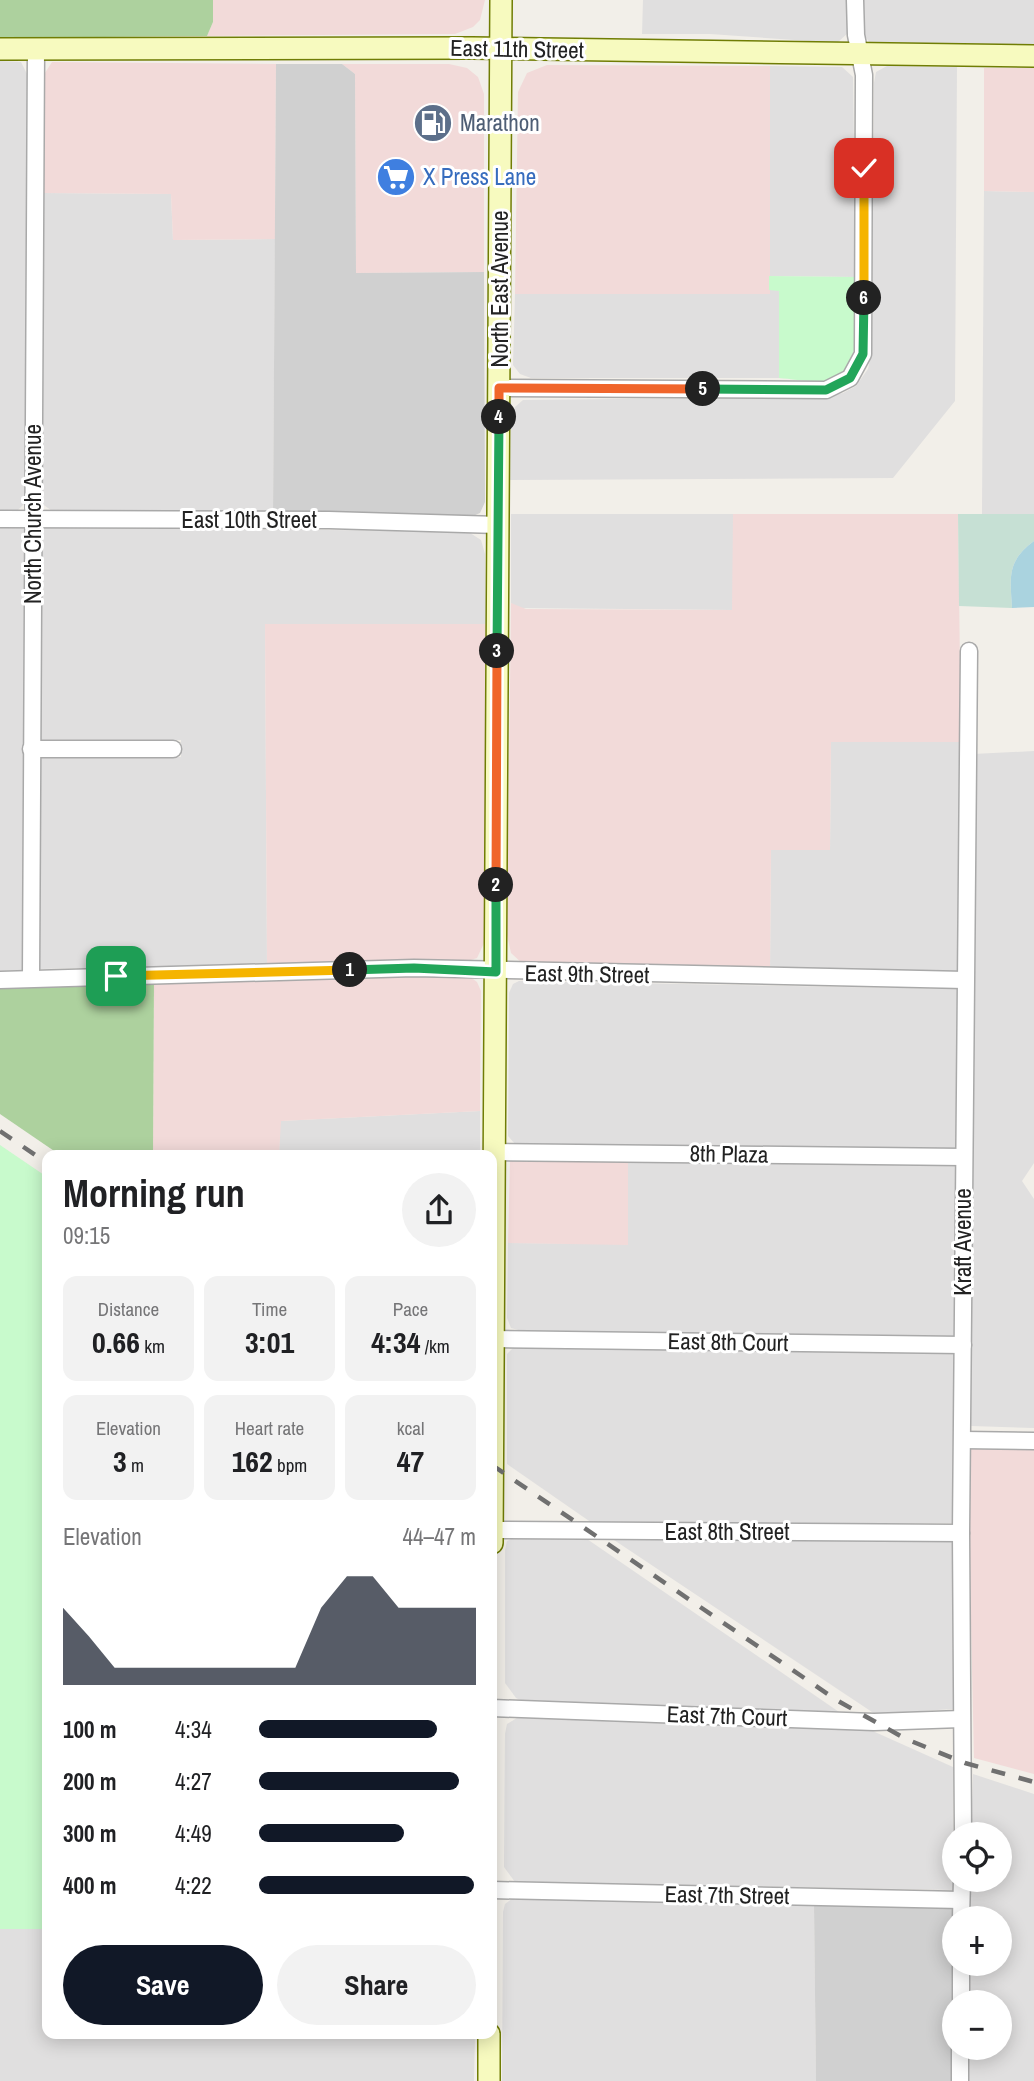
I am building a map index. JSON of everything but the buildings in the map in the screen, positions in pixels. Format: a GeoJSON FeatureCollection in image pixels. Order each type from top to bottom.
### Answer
{"type":"FeatureCollection","features":[{"type":"Feature","properties":{"kind":"main road","name":"North East Avenue"},"geometry":{"type":"LineString","coordinates":[[494,1150],[501,0]]}},
{"type":"Feature","properties":{"kind":"main road","name":"East 11th Street"},"geometry":{"type":"LineString","coordinates":[[0,49],[501,48],[1034,56]]}},
{"type":"Feature","properties":{"kind":"main road"},"geometry":{"type":"LineString","coordinates":[[489,2039],[489,2081]]}},
{"type":"Feature","properties":{"kind":"street"},"geometry":{"type":"LineString","coordinates":[[499,388],[826,390],[850,378],[863,354],[864,75],[856,35],[855,0]]}},
{"type":"Feature","properties":{"kind":"street","name":"North Church Avenue"},"geometry":{"type":"LineString","coordinates":[[31,978],[36,49]]}},
{"type":"Feature","properties":{"kind":"street","name":"East 10th Street"},"geometry":{"type":"LineString","coordinates":[[0,519],[329,520],[498,525]]}},
{"type":"Feature","properties":{"kind":"street","name":"Kraft Avenue"},"geometry":{"type":"LineString","coordinates":[[963,1822],[965,1763],[961,1719],[961,1532],[969,651]]}},
{"type":"Feature","properties":{"kind":"street"},"geometry":{"type":"LineString","coordinates":[[31,749],[173,749]]}},
{"type":"Feature","properties":{"kind":"street","name":"East 9th Street"},"geometry":{"type":"LineString","coordinates":[[0,980],[414,968],[496,972],[965,980]]}},
{"type":"Feature","properties":{"kind":"street","name":"8th Plaza"},"geometry":{"type":"LineString","coordinates":[[497,1152],[963,1157]]}},
{"type":"Feature","properties":{"kind":"street","name":"East 8th Court"},"geometry":{"type":"LineString","coordinates":[[497,1339],[963,1345]]}},
{"type":"Feature","properties":{"kind":"street"},"geometry":{"type":"LineString","coordinates":[[963,1440],[1034,1441]]}},
{"type":"Feature","properties":{"kind":"street","name":"East 8th Street"},"geometry":{"type":"LineString","coordinates":[[497,1530],[961,1532]]}},
{"type":"Feature","properties":{"kind":"street","name":"East 7th Court"},"geometry":{"type":"LineString","coordinates":[[497,1708],[874,1721],[961,1719]]}},
{"type":"Feature","properties":{"kind":"street","name":"East 7th Street"},"geometry":{"type":"LineString","coordinates":[[497,1890],[961,1900]]}},
{"type":"Feature","properties":{"kind":"street"},"geometry":{"type":"LineString","coordinates":[[961,1892],[961,1906]]}},
{"type":"Feature","properties":{"kind":"street"},"geometry":{"type":"LineString","coordinates":[[960,2060],[960,2081]]}},
{"type":"Feature","properties":{"kind":"shaded area"},"geometry":{"type":"Polygon","coordinates":[[[213,0],[485,0],[480,20],[473,27],[455,34],[207,36],[213,22],[213,0]]]}},
{"type":"Feature","properties":{"kind":"shaded area"},"geometry":{"type":"Polygon","coordinates":[[[643,0],[849,0],[849,32],[837,43],[710,34],[642,34],[643,0]]]}},
{"type":"Feature","properties":{"kind":"shaded area"},"geometry":{"type":"Polygon","coordinates":[[[862,0],[1034,0],[1034,44],[870,43],[862,32],[862,0]]]}},
{"type":"Feature","properties":{"kind":"shaded area"},"geometry":{"type":"Polygon","coordinates":[[[0,61],[21,62],[28,76],[25,503],[15,513],[0,513],[0,61]]]}},
{"type":"Feature","properties":{"kind":"shaded area"},"geometry":{"type":"Polygon","coordinates":[[[52,62],[276,64],[275,239],[173,240],[171,194],[43,193],[43,76],[52,62]]]}},
{"type":"Feature","properties":{"kind":"shaded area"},"geometry":{"type":"Polygon","coordinates":[[[276,64],[342,64],[355,74],[356,273],[484,272],[485,502],[480,513],[473,516],[273,516],[276,64]]]}},
{"type":"Feature","properties":{"kind":"shaded area"},"geometry":{"type":"Polygon","coordinates":[[[342,64],[449,64],[467,68],[478,77],[484,94],[484,272],[356,273],[355,74],[342,64]]]}},
{"type":"Feature","properties":{"kind":"shaded area"},"geometry":{"type":"Polygon","coordinates":[[[547,65],[770,66],[770,294],[515,294],[518,92],[527,73],[547,65]]]}},
{"type":"Feature","properties":{"kind":"shaded area"},"geometry":{"type":"Polygon","coordinates":[[[770,66],[842,67],[853,77],[856,277],[769,276],[770,66]]]}},
{"type":"Feature","properties":{"kind":"shaded area"},"geometry":{"type":"Polygon","coordinates":[[[887,66],[957,67],[955,401],[893,478],[510,480],[511,417],[515,407],[523,400],[825,397],[843,393],[856,386],[868,369],[872,350],[874,83],[876,72],[887,66]]]}},
{"type":"Feature","properties":{"kind":"shaded area"},"geometry":{"type":"Polygon","coordinates":[[[984,68],[1034,68],[1034,192],[984,191],[984,68]]]}},
{"type":"Feature","properties":{"kind":"shaded area"},"geometry":{"type":"Polygon","coordinates":[[[984,191],[1034,192],[1034,514],[982,514],[984,191]]]}},
{"type":"Feature","properties":{"kind":"shaded area"},"geometry":{"type":"Polygon","coordinates":[[[43,193],[171,194],[173,240],[275,239],[273,516],[55,513],[41,503],[43,193]]]}},
{"type":"Feature","properties":{"kind":"shaded area"},"geometry":{"type":"Polygon","coordinates":[[[769,290],[779,290],[779,378],[531,378],[520,374],[513,365],[515,294],[769,294],[769,290]]]}},
{"type":"Feature","properties":{"kind":"shaded area"},"geometry":{"type":"Polygon","coordinates":[[[511,514],[733,514],[733,610],[519,608],[511,603],[511,514]]]}},
{"type":"Feature","properties":{"kind":"shaded area"},"geometry":{"type":"Polygon","coordinates":[[[733,514],[958,514],[961,742],[831,742],[830,850],[771,850],[770,971],[523,964],[511,953],[507,935],[511,603],[526,609],[732,610],[733,514]]]}},
{"type":"Feature","properties":{"kind":"shaded area"},"geometry":{"type":"Polygon","coordinates":[[[0,528],[25,528],[23,970],[0,971],[0,528]]]}},
{"type":"Feature","properties":{"kind":"shaded area"},"geometry":{"type":"Polygon","coordinates":[[[40,528],[467,531],[481,540],[485,554],[486,624],[265,625],[267,964],[39,969],[39,758],[181,757],[181,740],[39,740],[40,528]]]}},
{"type":"Feature","properties":{"kind":"shaded area"},"geometry":{"type":"Polygon","coordinates":[[[265,624],[486,624],[485,941],[477,958],[468,961],[267,964],[265,624]]]}},
{"type":"Feature","properties":{"kind":"shaded area"},"geometry":{"type":"Polygon","coordinates":[[[831,741],[961,742],[957,974],[770,971],[771,850],[830,850],[831,741]]]}},
{"type":"Feature","properties":{"kind":"shaded area"},"geometry":{"type":"Polygon","coordinates":[[[1034,751],[1034,1163],[1022,1181],[1034,1199],[1034,1428],[971,1426],[973,754],[1034,751]]]}},
{"type":"Feature","properties":{"kind":"shaded area"},"geometry":{"type":"Polygon","coordinates":[[[469,976],[477,982],[481,991],[480,1111],[281,1121],[279,1150],[153,1150],[154,980],[469,976]]]}},
{"type":"Feature","properties":{"kind":"shaded area"},"geometry":{"type":"Polygon","coordinates":[[[519,981],[957,989],[957,1151],[515,1144],[508,1136],[509,993],[513,984],[519,981]]]}},
{"type":"Feature","properties":{"kind":"shaded area"},"geometry":{"type":"Polygon","coordinates":[[[480,1111],[480,1150],[279,1150],[280,1121],[480,1111]]]}},
{"type":"Feature","properties":{"kind":"shaded area"},"geometry":{"type":"Polygon","coordinates":[[[510,1160],[628,1161],[628,1245],[508,1243],[510,1160]]]}},
{"type":"Feature","properties":{"kind":"shaded area"},"geometry":{"type":"Polygon","coordinates":[[[628,1161],[957,1165],[955,1336],[522,1331],[511,1328],[507,1318],[508,1243],[628,1244],[628,1161]]]}},
{"type":"Feature","properties":{"kind":"shaded area"},"geometry":{"type":"Polygon","coordinates":[[[515,1346],[955,1354],[954,1523],[592,1523],[507,1464],[507,1354],[515,1346]]]}},
{"type":"Feature","properties":{"kind":"shaded area"},"geometry":{"type":"Polygon","coordinates":[[[971,1444],[1034,1446],[1034,1774],[974,1758],[969,1533],[971,1444]]]}},
{"type":"Feature","properties":{"kind":"shaded area"},"geometry":{"type":"Polygon","coordinates":[[[515,1537],[587,1539],[842,1714],[524,1702],[516,1698],[505,1683],[505,1550],[507,1541],[515,1537]]]}},
{"type":"Feature","properties":{"kind":"shaded area"},"geometry":{"type":"Polygon","coordinates":[[[611,1538],[953,1542],[953,1709],[875,1714],[611,1538]]]}},
{"type":"Feature","properties":{"kind":"shaded area"},"geometry":{"type":"Polygon","coordinates":[[[520,1716],[866,1728],[953,1767],[953,1822],[942,1822],[942,1890],[515,1882],[504,1867],[507,1724],[520,1716]]]}},
{"type":"Feature","properties":{"kind":"shaded area"},"geometry":{"type":"Polygon","coordinates":[[[973,1774],[1034,1794],[1034,2081],[968,2081],[969,2060],[1012,2060],[1012,1990],[969,1990],[969,1976],[1012,1976],[1012,1906],[969,1906],[970,1892],[1012,1892],[1012,1822],[971,1822],[973,1774]]]}},
{"type":"Feature","properties":{"kind":"shaded area"},"geometry":{"type":"Polygon","coordinates":[[[513,1898],[833,1905],[814,1905],[816,2081],[502,2081],[503,1912],[505,1904],[513,1898]]]}},
{"type":"Feature","properties":{"kind":"shaded area"},"geometry":{"type":"Polygon","coordinates":[[[814,1905],[942,1909],[942,1976],[953,1976],[953,1990],[942,1990],[942,2060],[952,2060],[952,2081],[816,2081],[814,1905]]]}},
{"type":"Feature","properties":{"kind":"shaded area"},"geometry":{"type":"Polygon","coordinates":[[[0,1929],[42,1929],[42,2039],[475,2039],[474,2081],[0,2081],[0,1929]]]}},
{"type":"Feature","properties":{"kind":"green space"},"geometry":{"type":"Polygon","coordinates":[[[0,0],[213,0],[213,22],[207,36],[0,38],[0,0]]]}},
{"type":"Feature","properties":{"kind":"green space"},"geometry":{"type":"Polygon","coordinates":[[[769,276],[856,277],[857,322],[853,354],[847,367],[837,376],[823,381],[779,378],[779,291],[769,290],[769,276]]]}},
{"type":"Feature","properties":{"kind":"green space"},"geometry":{"type":"Polygon","coordinates":[[[958,514],[1034,514],[1034,541],[1019,555],[1012,570],[1012,608],[959,606],[958,514]]]}},
{"type":"Feature","properties":{"kind":"green space"},"geometry":{"type":"Polygon","coordinates":[[[154,980],[153,1150],[53,1150],[0,1114],[0,989],[154,980]]]}},
{"type":"Feature","properties":{"kind":"green space"},"geometry":{"type":"Polygon","coordinates":[[[0,1145],[42,1174],[42,1929],[0,1929],[0,1145]]]}},
{"type":"Feature","properties":{"kind":"water"},"geometry":{"type":"Polygon","coordinates":[[[1034,541],[1034,607],[1012,608],[1012,570],[1019,555],[1034,541]]]}},
{"type":"Feature","properties":{"kind":"railway"},"geometry":{"type":"LineString","coordinates":[[0,1131],[42,1160]]}},
{"type":"Feature","properties":{"kind":"railway"},"geometry":{"type":"LineString","coordinates":[[497,1468],[838,1701],[906,1739],[965,1763],[1034,1782]]}},
{"type":"Feature","properties":{"kind":"place","name":"Marathon"},"geometry":{"type":"Point","coordinates":[433,123]}},
{"type":"Feature","properties":{"kind":"place","name":"X Press Lane"},"geometry":{"type":"Point","coordinates":[396,177]}},
{"type":"Feature","properties":{"kind":"route"},"geometry":{"type":"LineString","coordinates":[[116,976],[414,968],[496,972],[499,388],[826,390],[850,378],[863,354],[864,168]]}}]}
